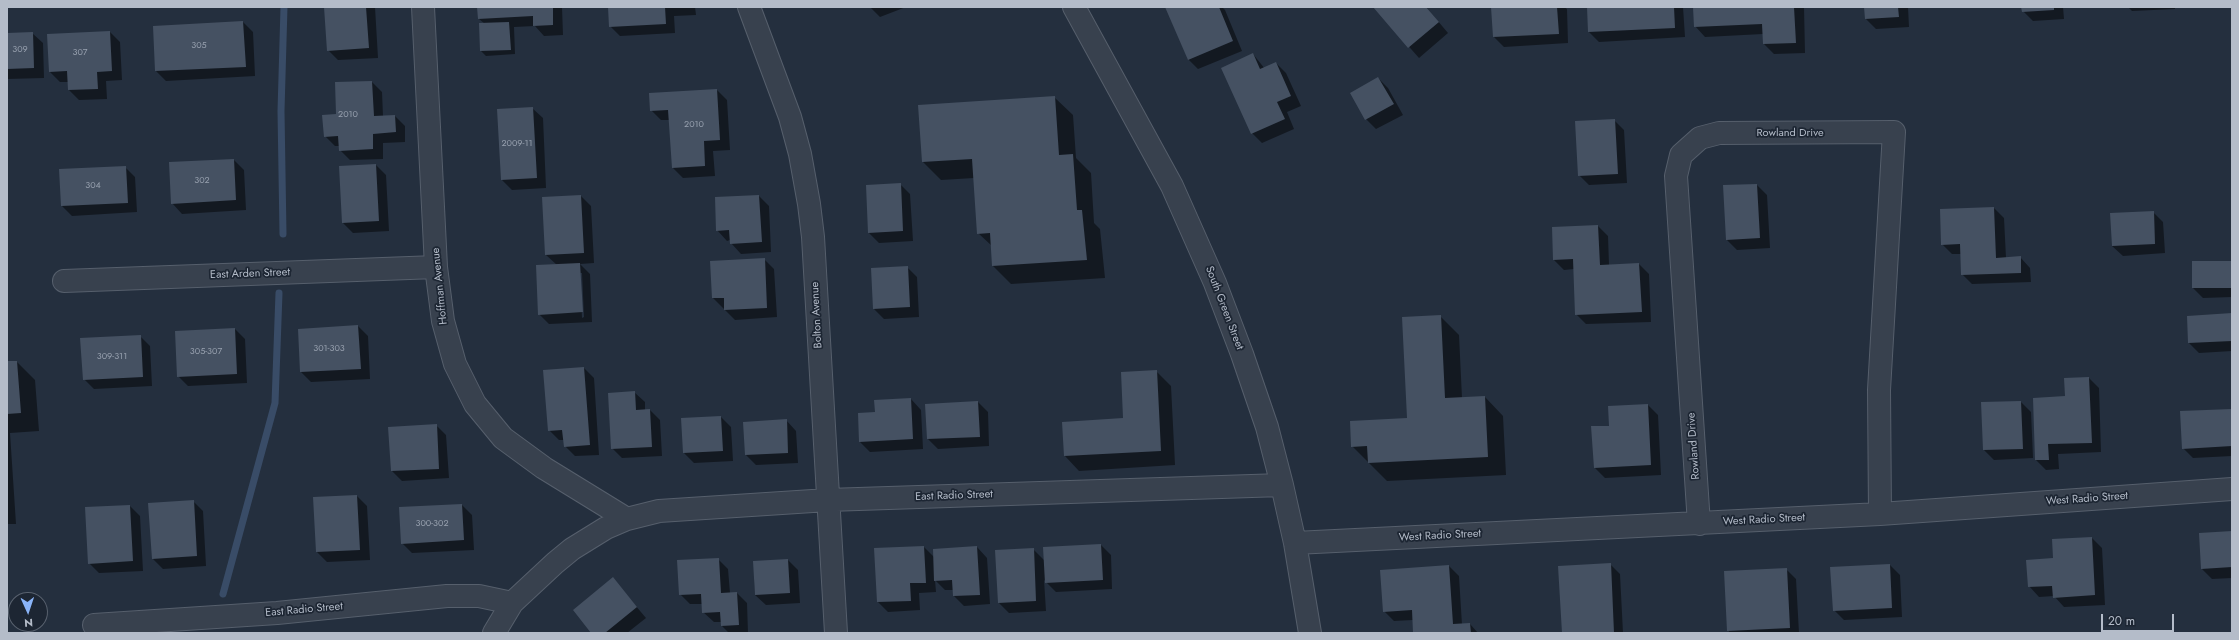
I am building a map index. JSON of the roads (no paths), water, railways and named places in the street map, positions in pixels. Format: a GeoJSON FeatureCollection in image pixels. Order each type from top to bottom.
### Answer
{"type":"FeatureCollection","features":[{"type":"Feature","properties":{"kind":"street","name":"Hoffman Avenue"},"geometry":{"type":"LineString","coordinates":[[423,7],[436,267],[443,321],[450,349],[467,390],[484,416],[516,449],[627,519]]}},
{"type":"Feature","properties":{"kind":"street","name":"Bolton Avenue"},"geometry":{"type":"LineString","coordinates":[[749,7],[790,117],[808,193],[813,237],[836,633]]}},
{"type":"Feature","properties":{"kind":"street","name":"South Green Street"},"geometry":{"type":"LineString","coordinates":[[1074,7],[1145,135],[1194,234],[1242,354],[1267,426],[1282,485],[1295,543],[1310,633]]}},
{"type":"Feature","properties":{"kind":"street","name":"Rowland Drive"},"geometry":{"type":"LineString","coordinates":[[1699,524],[1676,176],[1681,155],[1700,138],[1719,133],[1894,132],[1879,390],[1880,514]]}},
{"type":"Feature","properties":{"kind":"street","name":"East Arden Street"},"geometry":{"type":"LineString","coordinates":[[64,281],[436,267]]}},
{"type":"Feature","properties":{"kind":"street","name":"East Radio Street"},"geometry":{"type":"LineString","coordinates":[[627,519],[676,509],[828,500],[1282,485]]}},
{"type":"Feature","properties":{"kind":"street","name":"West Radio Street"},"geometry":{"type":"LineString","coordinates":[[1295,543],[1880,514],[2232,489]]}},
{"type":"Feature","properties":{"kind":"street"},"geometry":{"type":"LineString","coordinates":[[494,633],[512,604],[549,568],[572,549],[606,528],[627,519]]}},
{"type":"Feature","properties":{"kind":"street","name":"East Radio Street"},"geometry":{"type":"LineString","coordinates":[[94,625],[277,613],[447,596],[479,596],[512,604]]}},
{"type":"Feature","properties":{"kind":"waterway"},"geometry":{"type":"LineString","coordinates":[[283,234],[281,111],[284,7]]}},
{"type":"Feature","properties":{"kind":"waterway"},"geometry":{"type":"LineString","coordinates":[[223,594],[275,403],[279,293]]}}]}
